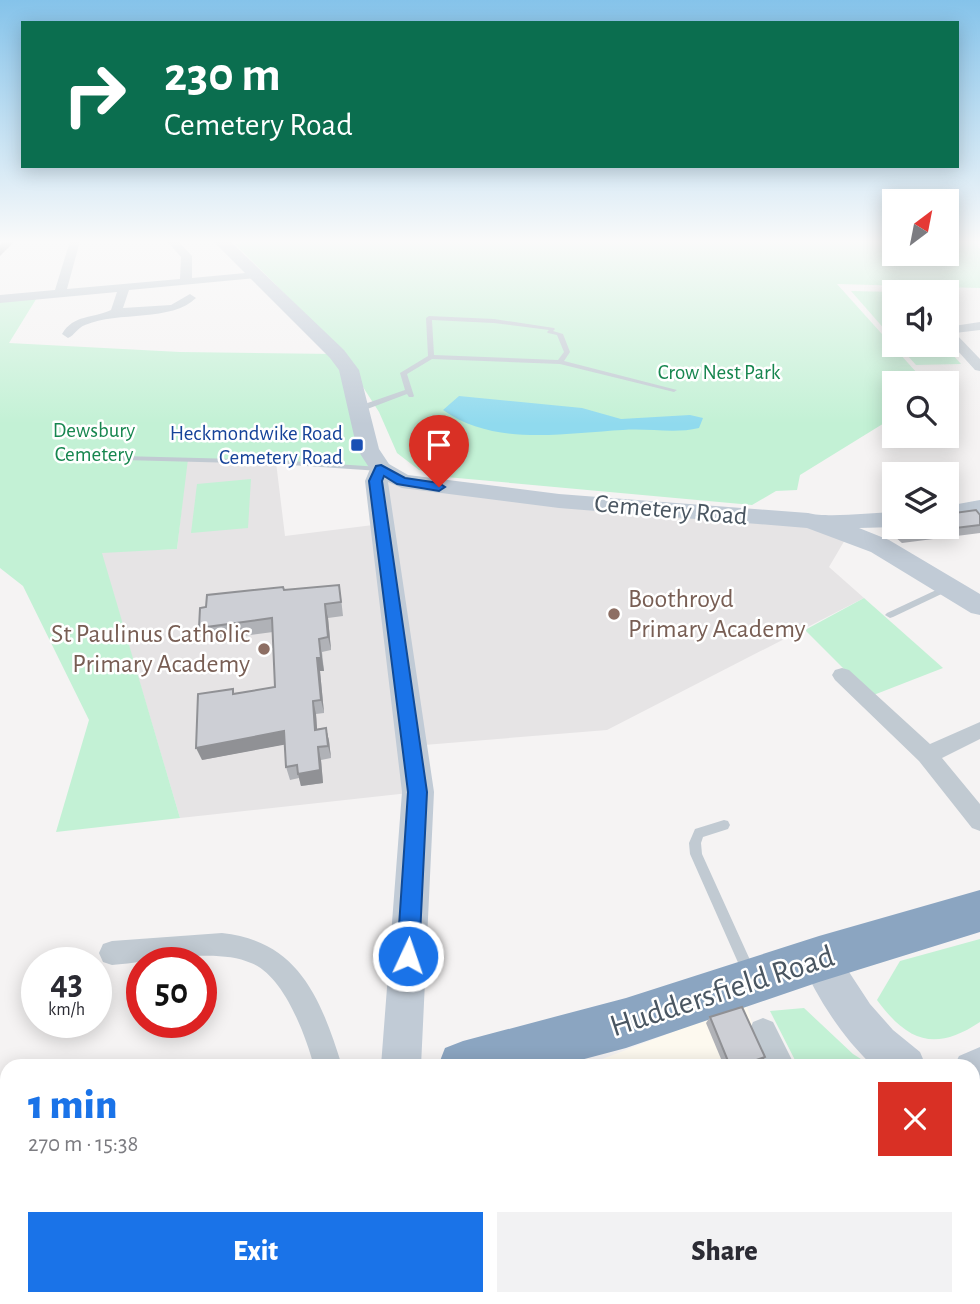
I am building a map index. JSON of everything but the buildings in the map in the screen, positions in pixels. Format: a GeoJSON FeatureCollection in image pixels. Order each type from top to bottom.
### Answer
{"type":"FeatureCollection","features":[{"type":"Feature","properties":{"kind":"highway","name":"Huddersfield Road"},"geometry":{"type":"LineString","coordinates":[[489,1059],[625,1023],[818,959],[980,911]]}},
{"type":"Feature","properties":{"kind":"main road"},"geometry":{"type":"LineString","coordinates":[[284,302],[337,354],[349,370],[368,449],[381,469],[376,481],[418,792],[401,1059]]}},
{"type":"Feature","properties":{"kind":"main road","name":"Cemetery Road"},"geometry":{"type":"LineString","coordinates":[[381,469],[402,481],[439,487],[559,501],[808,521],[867,540],[980,606]]}},
{"type":"Feature","properties":{"kind":"main road"},"geometry":{"type":"LineString","coordinates":[[959,511],[980,508]]}},
{"type":"Feature","properties":{"kind":"main road"},"geometry":{"type":"LineString","coordinates":[[808,521],[882,521]]}},
{"type":"Feature","properties":{"kind":"main road"},"geometry":{"type":"LineString","coordinates":[[867,540],[882,527]]}},
{"type":"Feature","properties":{"kind":"main road"},"geometry":{"type":"LineString","coordinates":[[818,959],[846,1006],[884,1051],[896,1059]]}},
{"type":"Feature","properties":{"kind":"street"},"geometry":{"type":"LineString","coordinates":[[117,312],[120,302]]}},
{"type":"Feature","properties":{"kind":"street"},"geometry":{"type":"LineString","coordinates":[[68,334],[71,325],[77,322],[109,317],[117,312],[174,313],[186,302]]}},
{"type":"Feature","properties":{"kind":"street"},"geometry":{"type":"LineString","coordinates":[[980,326],[950,330],[950,334],[980,367]]}},
{"type":"Feature","properties":{"kind":"street"},"geometry":{"type":"LineString","coordinates":[[842,675],[927,755],[980,821]]}},
{"type":"Feature","properties":{"kind":"street"},"geometry":{"type":"LineString","coordinates":[[927,755],[980,730]]}},
{"type":"Feature","properties":{"kind":"street"},"geometry":{"type":"LineString","coordinates":[[112,953],[228,945],[258,952],[282,971],[300,998],[323,1046],[326,1059]]}},
{"type":"Feature","properties":{"kind":"street"},"geometry":{"type":"LineString","coordinates":[[763,1032],[777,1059]]}},
{"type":"Feature","properties":{"kind":"lane"},"geometry":{"type":"LineString","coordinates":[[431,356],[429,318],[494,321],[560,334],[567,352],[560,362]]}},
{"type":"Feature","properties":{"kind":"lane"},"geometry":{"type":"LineString","coordinates":[[359,409],[410,394],[403,373],[431,356],[560,362],[674,390]]}},
{"type":"Feature","properties":{"kind":"lane"},"geometry":{"type":"LineString","coordinates":[[124,458],[276,462],[381,469]]}},
{"type":"Feature","properties":{"kind":"lane"},"geometry":{"type":"LineString","coordinates":[[890,615],[949,587]]}},
{"type":"Feature","properties":{"kind":"lane"},"geometry":{"type":"LineString","coordinates":[[724,825],[699,833],[695,843],[696,854],[753,981]]}},
{"type":"Feature","properties":{"kind":"shaded area"},"geometry":{"type":"Polygon","coordinates":[[[187,459],[276,462],[285,536],[381,524],[376,481],[402,481],[808,521],[849,533],[829,567],[864,598],[607,730],[412,746],[418,792],[180,818],[101,552],[177,549],[187,459]]]}},
{"type":"Feature","properties":{"kind":"shaded area"},"geometry":{"type":"Polygon","coordinates":[[[746,1004],[764,1059],[602,1059],[746,1004]]]}},
{"type":"Feature","properties":{"kind":"green space","name":"Dewsbury Cemetery"},"geometry":{"type":"Polygon","coordinates":[[[0,302],[34,302],[9,343],[180,352],[337,354],[381,469],[188,459],[177,549],[102,553],[180,818],[56,832],[89,720],[23,586],[0,568],[0,302]]]}},
{"type":"Feature","properties":{"kind":"green space","name":"Crow Nest Park"},"geometry":{"type":"Polygon","coordinates":[[[293,302],[853,302],[882,334],[882,357],[903,357],[915,371],[882,371],[882,424],[800,475],[797,490],[776,491],[752,505],[446,477],[419,470],[397,453],[379,412],[336,345],[293,302]]]}},
{"type":"Feature","properties":{"kind":"green space"},"geometry":{"type":"Polygon","coordinates":[[[861,302],[882,302],[882,326],[861,302]]]}},
{"type":"Feature","properties":{"kind":"green space"},"geometry":{"type":"Polygon","coordinates":[[[909,357],[955,357],[961,364],[916,365],[909,357]]]}},
{"type":"Feature","properties":{"kind":"green space"},"geometry":{"type":"Polygon","coordinates":[[[251,479],[248,528],[191,533],[197,484],[251,479]]]}},
{"type":"Feature","properties":{"kind":"green space"},"geometry":{"type":"Polygon","coordinates":[[[864,598],[943,668],[871,696],[805,630],[864,598]]]}},
{"type":"Feature","properties":{"kind":"green space"},"geometry":{"type":"Polygon","coordinates":[[[980,939],[980,1022],[949,1037],[923,1038],[900,1025],[877,1000],[900,961],[980,939]]]}},
{"type":"Feature","properties":{"kind":"green space"},"geometry":{"type":"Polygon","coordinates":[[[804,1008],[861,1059],[794,1059],[770,1011],[804,1008]]]}},
{"type":"Feature","properties":{"kind":"water"},"geometry":{"type":"Polygon","coordinates":[[[459,396],[582,408],[621,419],[690,415],[703,418],[699,428],[681,431],[633,430],[554,435],[507,433],[463,422],[443,410],[459,396]]]}},
{"type":"Feature","properties":{"kind":"place","name":"Heckmondwike Road Cemetery Road"},"geometry":{"type":"Point","coordinates":[357,445]}},
{"type":"Feature","properties":{"kind":"place","name":"Boothroyd Primary Academy"},"geometry":{"type":"Point","coordinates":[614,614]}},
{"type":"Feature","properties":{"kind":"place","name":"St Paulinus Catholic Primary Academy"},"geometry":{"type":"Point","coordinates":[264,649]}},
{"type":"Feature","properties":{"kind":"route"},"geometry":{"type":"LineString","coordinates":[[408,956],[418,792],[376,481],[381,469],[402,481],[439,487]]}}]}
